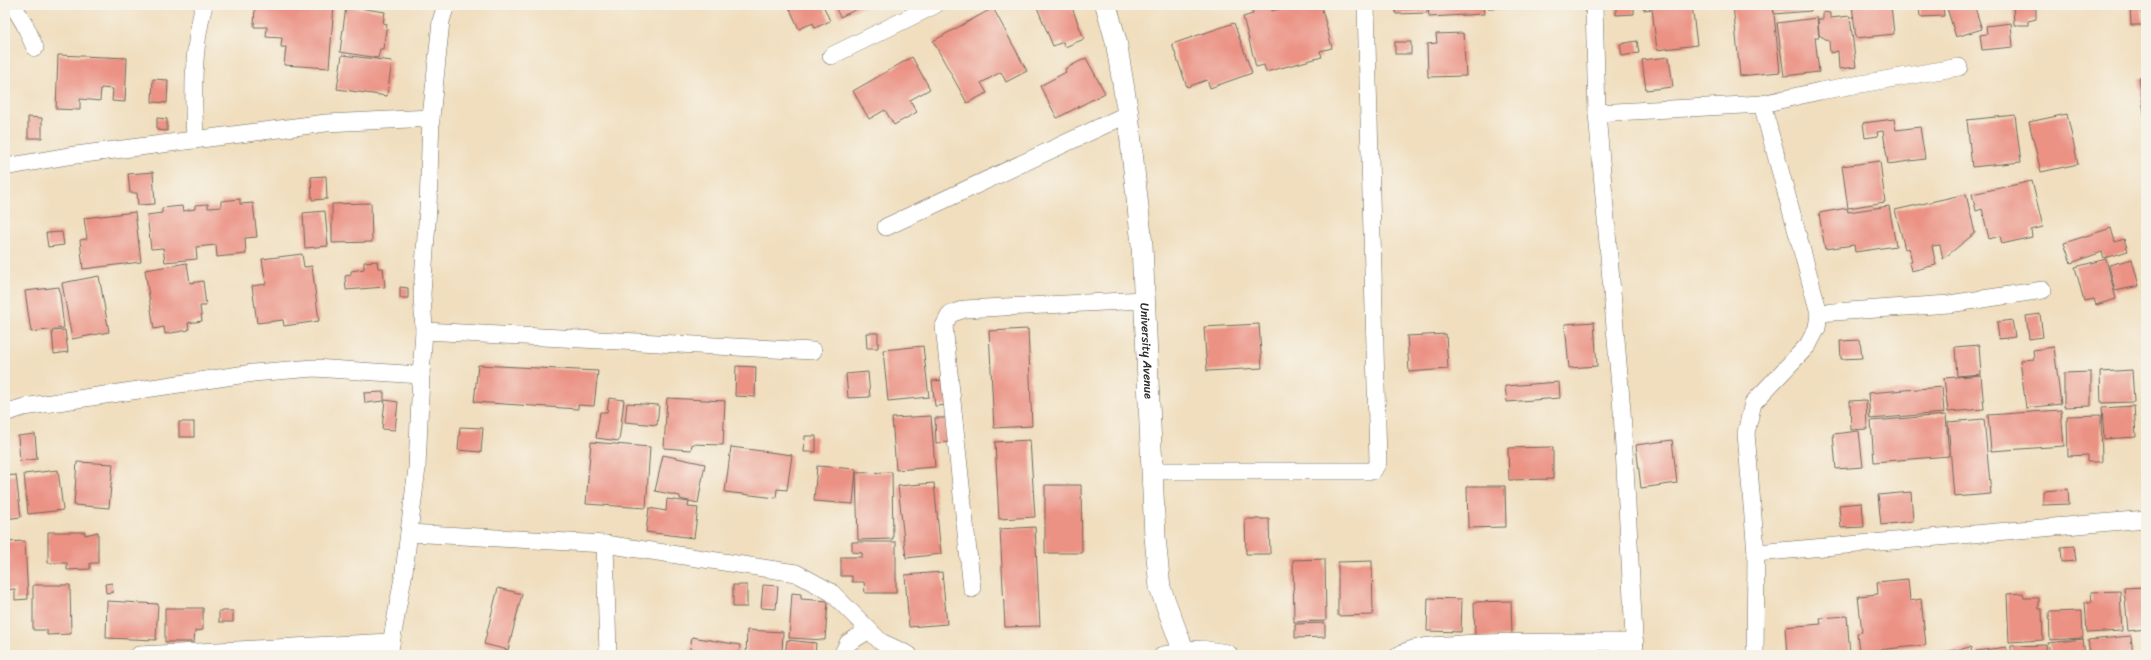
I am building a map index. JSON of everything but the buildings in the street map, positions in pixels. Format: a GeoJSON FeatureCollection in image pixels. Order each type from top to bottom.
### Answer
{"type":"FeatureCollection","features":[{"type":"Feature","properties":{"kind":"street"},"geometry":{"type":"LineString","coordinates":[[13,5],[25,25],[35,48]]}},
{"type":"Feature","properties":{"kind":"street"},"geometry":{"type":"LineString","coordinates":[[195,140],[193,81],[195,49],[204,5]]}},
{"type":"Feature","properties":{"kind":"street"},"geometry":{"type":"LineString","coordinates":[[139,655],[390,648],[409,532],[417,468],[424,331],[422,294],[428,208],[431,118],[441,20],[446,5]]}},
{"type":"Feature","properties":{"kind":"street"},"geometry":{"type":"LineString","coordinates":[[831,56],[935,5]]}},
{"type":"Feature","properties":{"kind":"street","name":"University Avenue"},"geometry":{"type":"LineString","coordinates":[[1106,5],[1116,41],[1128,114],[1142,245],[1155,537],[1160,588],[1184,652]]}},
{"type":"Feature","properties":{"kind":"street"},"geometry":{"type":"LineString","coordinates":[[1152,471],[1373,471],[1376,468],[1378,462],[1366,5]]}},
{"type":"Feature","properties":{"kind":"street"},"geometry":{"type":"LineString","coordinates":[[1399,655],[1406,650],[1454,645],[1635,648],[1622,411],[1597,113],[1594,5]]}},
{"type":"Feature","properties":{"kind":"street"},"geometry":{"type":"LineString","coordinates":[[1597,113],[1762,104],[1820,91],[1959,67]]}},
{"type":"Feature","properties":{"kind":"street"},"geometry":{"type":"LineString","coordinates":[[1755,655],[1756,553],[1746,433],[1753,403],[1808,345],[1817,328],[1819,313],[1762,104]]}},
{"type":"Feature","properties":{"kind":"street"},"geometry":{"type":"LineString","coordinates":[[886,227],[1128,114]]}},
{"type":"Feature","properties":{"kind":"street"},"geometry":{"type":"LineString","coordinates":[[5,168],[68,156],[326,123],[431,118]]}},
{"type":"Feature","properties":{"kind":"street"},"geometry":{"type":"LineString","coordinates":[[1819,313],[1949,304],[2043,290]]}},
{"type":"Feature","properties":{"kind":"street"},"geometry":{"type":"LineString","coordinates":[[972,589],[944,326],[950,314],[965,309],[1144,300]]}},
{"type":"Feature","properties":{"kind":"street"},"geometry":{"type":"LineString","coordinates":[[424,331],[813,351]]}},
{"type":"Feature","properties":{"kind":"street"},"geometry":{"type":"LineString","coordinates":[[5,413],[24,407],[261,373],[314,368],[421,375]]}},
{"type":"Feature","properties":{"kind":"street"},"geometry":{"type":"LineString","coordinates":[[1756,553],[2146,519]]}},
{"type":"Feature","properties":{"kind":"street"},"geometry":{"type":"LineString","coordinates":[[409,532],[605,544],[796,573],[831,592],[882,642],[909,655]]}},
{"type":"Feature","properties":{"kind":"street"},"geometry":{"type":"LineString","coordinates":[[605,544],[608,655]]}},
{"type":"Feature","properties":{"kind":"street"},"geometry":{"type":"LineString","coordinates":[[842,655],[848,643],[869,630]]}},
{"type":"Feature","properties":{"kind":"street"},"geometry":{"type":"LineString","coordinates":[[1163,655],[1201,651],[1227,655]]}}]}
